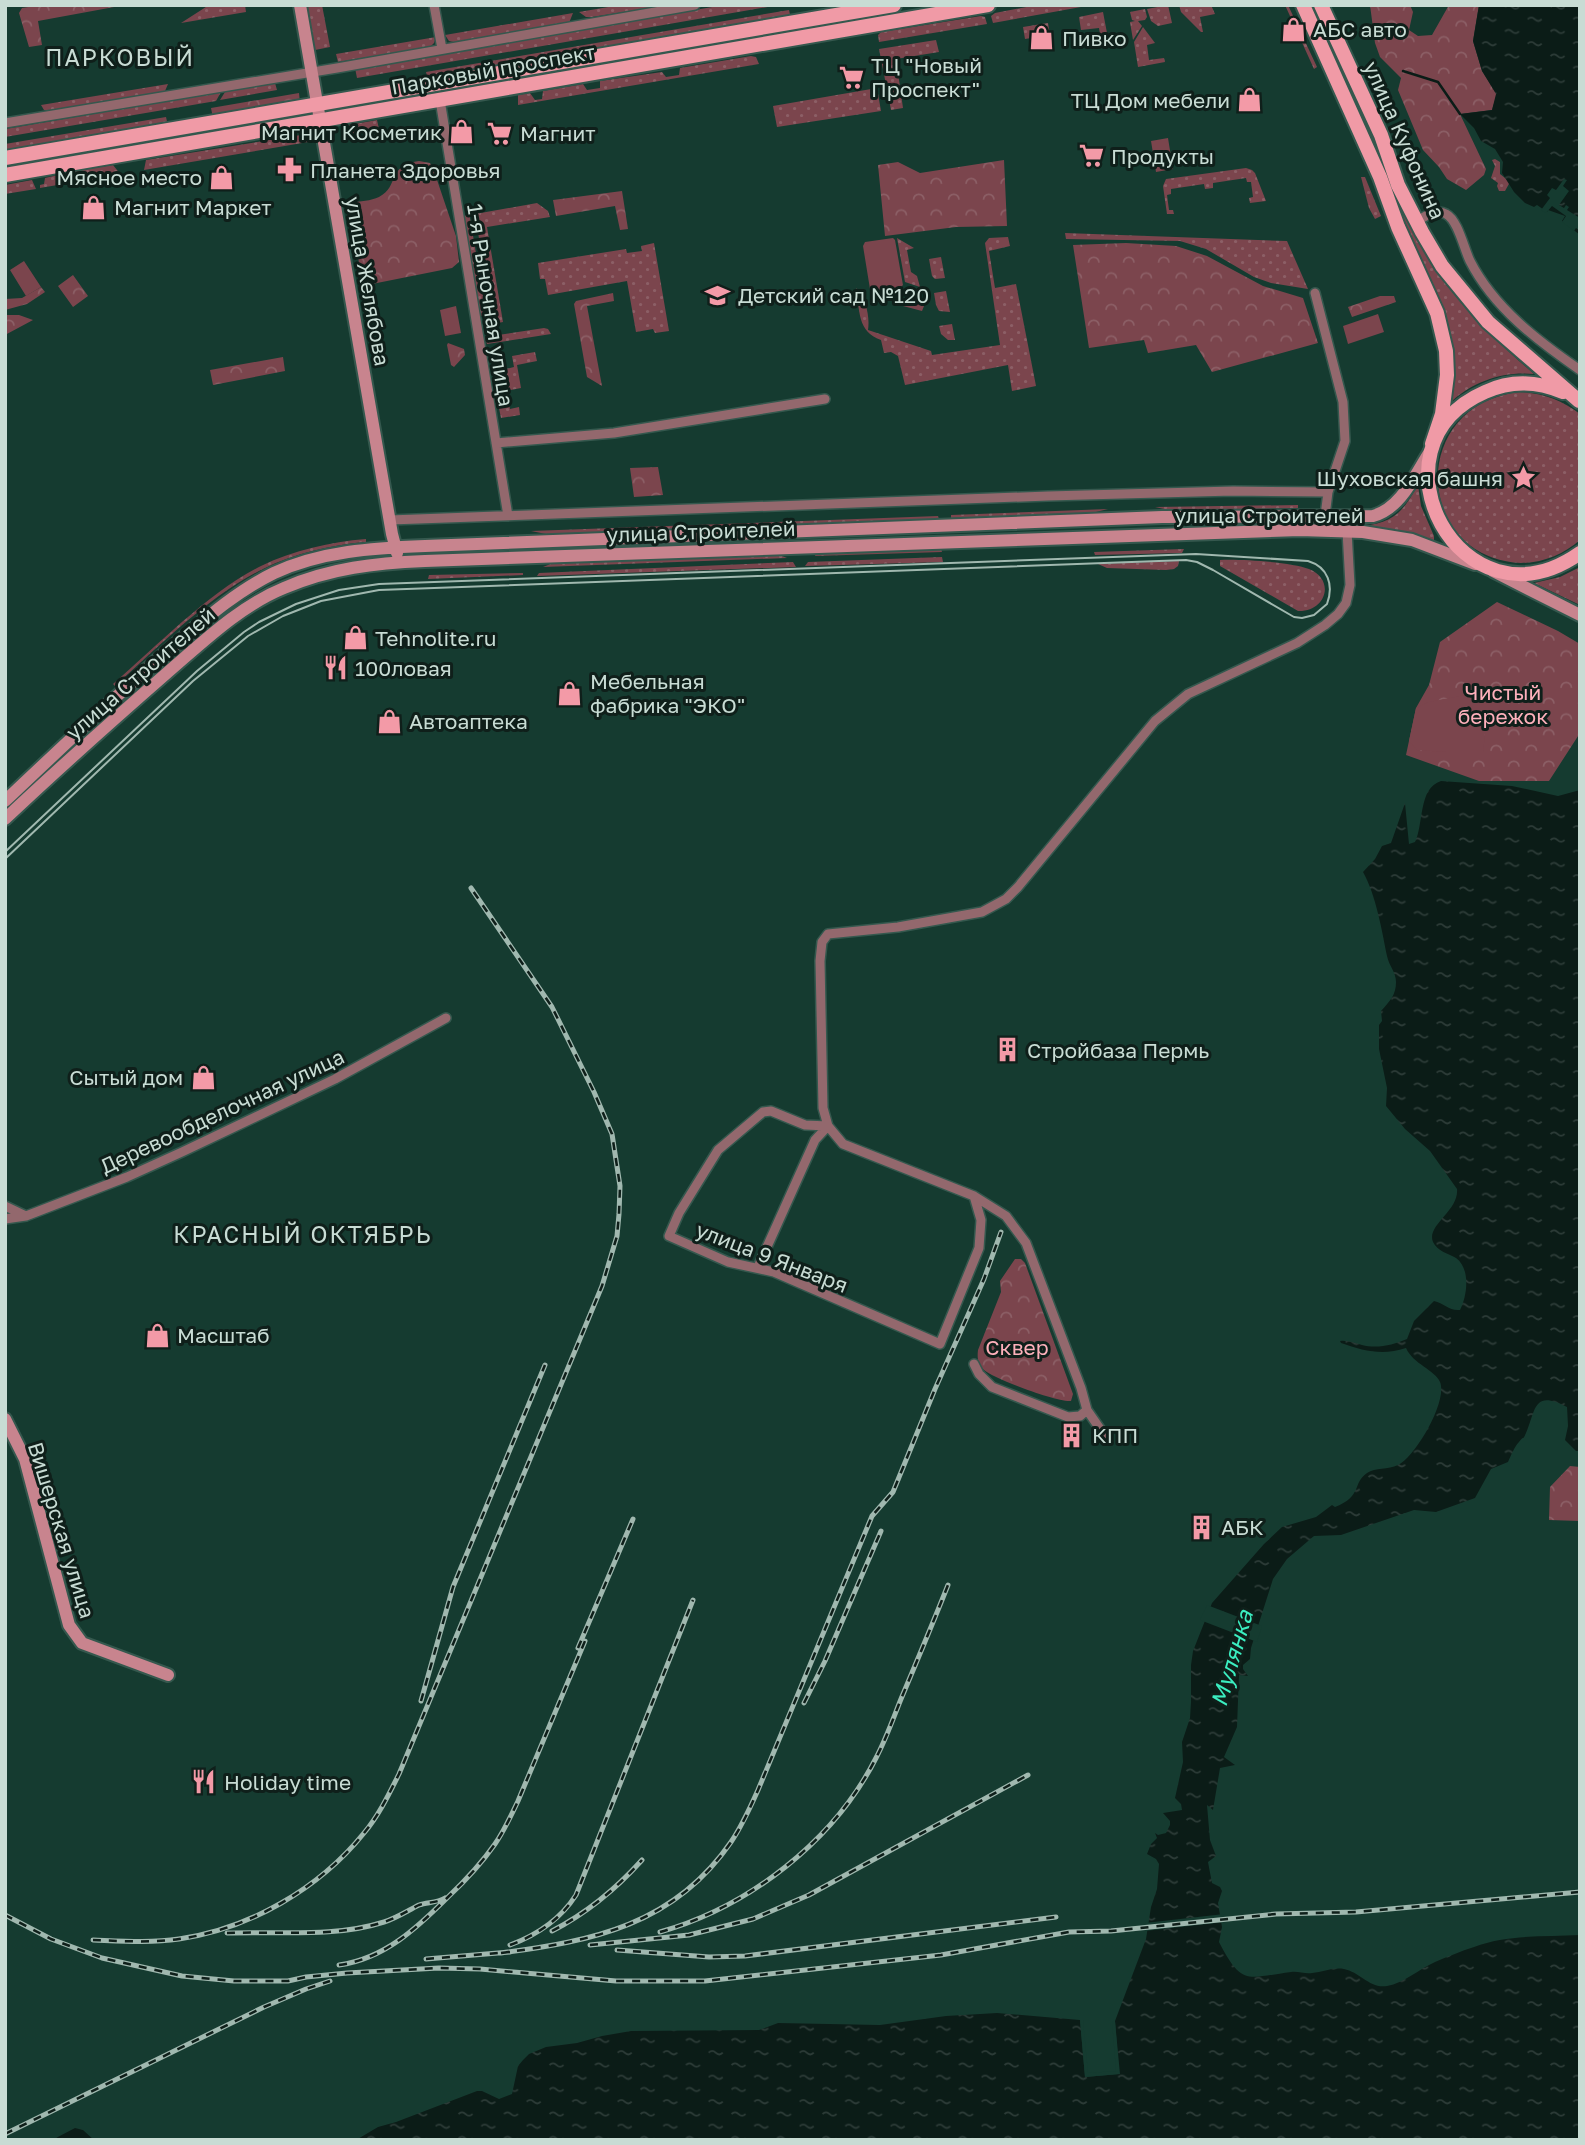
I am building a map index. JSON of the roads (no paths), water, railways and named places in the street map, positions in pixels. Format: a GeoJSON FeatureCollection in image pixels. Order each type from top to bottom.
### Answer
{"type":"FeatureCollection","features":[{"type":"Feature","properties":{"kind":"main road","name":"улица Желябова"},"geometry":{"type":"LineString","coordinates":[[300,5],[390,520],[401,562]]}},
{"type":"Feature","properties":{"kind":"main road","name":"Парковый проспект"},"geometry":{"type":"LineString","coordinates":[[5,158],[894,5]]}},
{"type":"Feature","properties":{"kind":"main road","name":"Парковый проспект"},"geometry":{"type":"LineString","coordinates":[[5,175],[988,5]]}},
{"type":"Feature","properties":{"kind":"main road","name":"улица Куфонина"},"geometry":{"type":"LineString","coordinates":[[1303,5],[1437,313],[1446,351],[1447,375],[1428,480],[1436,514],[1458,546],[1484,567]]}},
{"type":"Feature","properties":{"kind":"main road","name":"улица Куфонина"},"geometry":{"type":"LineString","coordinates":[[1321,5],[1381,135],[1398,185],[1442,266],[1479,313],[1580,401]]}},
{"type":"Feature","properties":{"kind":"main road"},"geometry":{"type":"LineString","coordinates":[[1432,447],[1449,418],[1462,406],[1482,393],[1502,386],[1540,384],[1580,401]]}},
{"type":"Feature","properties":{"kind":"main road","name":"улица Строителей"},"geometry":{"type":"LineString","coordinates":[[5,801],[116,695],[228,601],[274,573],[338,553],[395,547],[1163,517],[1364,517],[1384,512],[1402,494],[1432,447]]}},
{"type":"Feature","properties":{"kind":"main road","name":"улица Строителей"},"geometry":{"type":"LineString","coordinates":[[5,820],[220,628],[260,600],[309,578],[341,569],[401,562],[946,541],[1300,530],[1347,531],[1412,540],[1484,567],[1580,615]]}},
{"type":"Feature","properties":{"kind":"main road"},"geometry":{"type":"LineString","coordinates":[[1484,567],[1520,573],[1544,571],[1580,553]]}},
{"type":"Feature","properties":{"kind":"main road","name":"Вишерская улица"},"geometry":{"type":"LineString","coordinates":[[5,1419],[28,1471],[69,1625],[82,1643],[168,1675]]}},
{"type":"Feature","properties":{"kind":"street"},"geometry":{"type":"LineString","coordinates":[[434,5],[442,50]]}},
{"type":"Feature","properties":{"kind":"street"},"geometry":{"type":"LineString","coordinates":[[5,124],[695,5]]}},
{"type":"Feature","properties":{"kind":"street","name":"1-я Рыночная улица"},"geometry":{"type":"LineString","coordinates":[[440,100],[508,516]]}},
{"type":"Feature","properties":{"kind":"street"},"geometry":{"type":"LineString","coordinates":[[1416,222],[1439,212],[1449,216],[1471,263],[1503,306],[1534,336],[1580,370]]}},
{"type":"Feature","properties":{"kind":"street"},"geometry":{"type":"LineString","coordinates":[[1315,293],[1343,402],[1345,441],[1328,492],[1325,516]]}},
{"type":"Feature","properties":{"kind":"street"},"geometry":{"type":"LineString","coordinates":[[496,443],[614,433],[825,399]]}},
{"type":"Feature","properties":{"kind":"street"},"geometry":{"type":"LineString","coordinates":[[390,520],[1048,496],[1233,491],[1328,492]]}},
{"type":"Feature","properties":{"kind":"street"},"geometry":{"type":"LineString","coordinates":[[1105,1436],[1087,1410],[1026,1243],[1006,1216],[974,1196],[843,1144],[828,1126],[823,1108],[820,961],[822,942],[828,934],[898,927],[968,915],[991,909],[1006,899],[1155,721],[1188,694],[1297,643],[1338,614],[1346,603],[1350,585],[1347,531]]}},
{"type":"Feature","properties":{"kind":"street","name":"Деревообделочная улица"},"geometry":{"type":"LineString","coordinates":[[5,1219],[26,1216],[127,1177],[335,1079],[446,1018]]}},
{"type":"Feature","properties":{"kind":"street","name":"улица 9 Января"},"geometry":{"type":"LineString","coordinates":[[828,1126],[805,1125],[767,1110],[718,1150],[679,1213],[669,1236],[728,1262],[775,1272],[940,1344],[979,1248],[981,1220],[974,1196]]}},
{"type":"Feature","properties":{"kind":"street"},"geometry":{"type":"LineString","coordinates":[[758,1267],[815,1140],[828,1126]]}},
{"type":"Feature","properties":{"kind":"street"},"geometry":{"type":"LineString","coordinates":[[5,1206],[26,1216]]}},
{"type":"Feature","properties":{"kind":"street"},"geometry":{"type":"LineString","coordinates":[[974,1364],[987,1383],[998,1390],[1072,1418],[1087,1410]]}},
{"type":"Feature","properties":{"kind":"water"},"geometry":{"type":"Polygon","coordinates":[[[1479,5],[1580,5],[1580,235],[1562,221],[1565,216],[1525,203],[1514,192],[1502,173],[1503,162],[1495,149],[1481,141],[1474,128],[1460,114],[1492,110],[1496,94],[1482,71],[1473,41],[1479,5]]]}},
{"type":"Feature","properties":{"kind":"water","name":"Мулянка"},"geometry":{"type":"Polygon","coordinates":[[[1441,781],[1512,786],[1558,796],[1580,790],[1580,1451],[1576,1451],[1565,1440],[1568,1426],[1567,1407],[1548,1400],[1542,1401],[1534,1410],[1525,1436],[1508,1462],[1491,1469],[1475,1498],[1436,1512],[1414,1510],[1341,1535],[1314,1536],[1287,1559],[1273,1579],[1250,1659],[1243,1665],[1248,1676],[1239,1675],[1237,1727],[1224,1757],[1235,1765],[1220,1768],[1213,1810],[1207,1805],[1210,1840],[1216,1856],[1208,1862],[1212,1883],[1222,1891],[1218,1903],[1222,1927],[1219,1942],[1234,1966],[1247,1976],[1340,1969],[1350,1971],[1375,1985],[1387,1986],[1435,1962],[1487,1943],[1526,1937],[1580,1935],[1580,2140],[356,2140],[378,2127],[477,2091],[499,2099],[512,2094],[518,2066],[529,2054],[546,2047],[631,2031],[759,2030],[778,2023],[880,2025],[946,2016],[997,2013],[1080,2020],[1085,2077],[1119,2074],[1115,2021],[1146,1939],[1157,1889],[1159,1864],[1147,1854],[1157,1838],[1155,1833],[1166,1833],[1170,1825],[1163,1813],[1182,1810],[1181,1804],[1175,1798],[1183,1762],[1182,1742],[1190,1718],[1193,1651],[1212,1603],[1282,1527],[1316,1517],[1332,1505],[1335,1507],[1344,1503],[1367,1473],[1394,1467],[1405,1460],[1421,1440],[1439,1402],[1440,1382],[1409,1354],[1406,1348],[1373,1352],[1340,1341],[1379,1346],[1407,1339],[1414,1321],[1434,1301],[1460,1310],[1466,1290],[1466,1276],[1461,1263],[1437,1248],[1432,1236],[1453,1204],[1457,1189],[1430,1151],[1405,1129],[1386,1106],[1387,1088],[1379,1049],[1379,1025],[1382,1021],[1381,1011],[1394,994],[1396,978],[1388,960],[1375,902],[1363,872],[1382,846],[1391,843],[1405,803],[1409,844],[1415,842],[1428,791],[1441,781]]]}},
{"type":"Feature","properties":{"kind":"water"},"geometry":{"type":"Polygon","coordinates":[[[75,2128],[83,2130],[94,2140],[52,2140],[75,2128]]]}},
{"type":"Feature","properties":{"kind":"waterway"},"geometry":{"type":"LineString","coordinates":[[1403,71],[1438,82],[1460,114]]}},
{"type":"Feature","properties":{"kind":"tram line"},"geometry":{"type":"LineString","coordinates":[[5,852],[197,671],[244,632],[296,604],[339,590],[379,584],[1196,554],[1308,561],[1325,572],[1328,578],[1330,590],[1327,604],[1314,615],[1302,618],[1294,617],[1213,570],[1186,560],[379,590],[321,601],[283,616],[248,636],[193,681],[5,859]]}},
{"type":"Feature","properties":{"kind":"railway"},"geometry":{"type":"LineString","coordinates":[[93,1940],[179,1939],[205,1934],[256,1916],[304,1889],[326,1872],[369,1826],[399,1774],[602,1286],[617,1236],[619,1214],[620,1186],[612,1134],[552,1007],[471,888]]}},
{"type":"Feature","properties":{"kind":"railway"},"geometry":{"type":"LineString","coordinates":[[501,1953],[568,1942],[629,1924],[684,1893],[709,1870],[731,1842],[758,1790],[872,1516],[893,1492],[984,1279],[1001,1232]]}},
{"type":"Feature","properties":{"kind":"railway"},"geometry":{"type":"LineString","coordinates":[[421,1701],[453,1587],[545,1365]]}},
{"type":"Feature","properties":{"kind":"railway"},"geometry":{"type":"LineString","coordinates":[[578,1648],[633,1519]]}},
{"type":"Feature","properties":{"kind":"railway"},"geometry":{"type":"LineString","coordinates":[[804,1703],[881,1531]]}},
{"type":"Feature","properties":{"kind":"railway"},"geometry":{"type":"LineString","coordinates":[[660,1932],[693,1921],[756,1888],[786,1867],[837,1817],[880,1751],[948,1585]]}},
{"type":"Feature","properties":{"kind":"railway"},"geometry":{"type":"LineString","coordinates":[[510,1945],[547,1926],[563,1912],[576,1895],[693,1600]]}},
{"type":"Feature","properties":{"kind":"railway"},"geometry":{"type":"LineString","coordinates":[[339,1965],[371,1956],[399,1940],[454,1891],[490,1851],[518,1801],[585,1641]]}},
{"type":"Feature","properties":{"kind":"railway"},"geometry":{"type":"LineString","coordinates":[[590,1945],[689,1935],[753,1919],[809,1895],[1028,1775]]}},
{"type":"Feature","properties":{"kind":"railway"},"geometry":{"type":"LineString","coordinates":[[552,1931],[600,1900],[642,1860]]}},
{"type":"Feature","properties":{"kind":"railway"},"geometry":{"type":"LineString","coordinates":[[5,1915],[51,1939],[102,1958],[182,1976],[234,1981],[288,1981],[347,1973],[439,1968],[616,1981],[705,1981],[941,1955],[1069,1932],[1111,1931],[1276,1914],[1356,1912],[1580,1892]]}},
{"type":"Feature","properties":{"kind":"railway"},"geometry":{"type":"LineString","coordinates":[[227,1933],[306,1933],[365,1927],[384,1922],[419,1905],[445,1898]]}},
{"type":"Feature","properties":{"kind":"railway"},"geometry":{"type":"LineString","coordinates":[[617,1950],[709,1957],[745,1956],[1056,1917]]}},
{"type":"Feature","properties":{"kind":"railway"},"geometry":{"type":"LineString","coordinates":[[426,1959],[510,1952]]}},
{"type":"Feature","properties":{"kind":"railway"},"geometry":{"type":"LineString","coordinates":[[5,2134],[264,2007],[330,1981]]}},
{"type":"Feature","properties":{"kind":"place","name":"АБС авто"},"geometry":{"type":"Point","coordinates":[1293,29]}},
{"type":"Feature","properties":{"kind":"place","name":"Пивко"},"geometry":{"type":"Point","coordinates":[1042,38]}},
{"type":"Feature","properties":{"kind":"place","name":"ТЦ \"Новый Проспект\""},"geometry":{"type":"Point","coordinates":[851,77]}},
{"type":"Feature","properties":{"kind":"place","name":"ТЦ Дом мебели"},"geometry":{"type":"Point","coordinates":[1250,100]}},
{"type":"Feature","properties":{"kind":"place","name":"Магнит Косметик"},"geometry":{"type":"Point","coordinates":[462,132]}},
{"type":"Feature","properties":{"kind":"place","name":"Магнит"},"geometry":{"type":"Point","coordinates":[500,133]}},
{"type":"Feature","properties":{"kind":"place","name":"Продукты"},"geometry":{"type":"Point","coordinates":[1091,156]}},
{"type":"Feature","properties":{"kind":"place","name":"Планета Здоровья"},"geometry":{"type":"Point","coordinates":[290,170]}},
{"type":"Feature","properties":{"kind":"place","name":"Мясное место"},"geometry":{"type":"Point","coordinates":[222,177]}},
{"type":"Feature","properties":{"kind":"place","name":"Магнит Маркет"},"geometry":{"type":"Point","coordinates":[94,207]}},
{"type":"Feature","properties":{"kind":"place","name":"Детский сад №120"},"geometry":{"type":"Point","coordinates":[718,295]}},
{"type":"Feature","properties":{"kind":"place","name":"Шуховская башня"},"geometry":{"type":"Point","coordinates":[1523,478]}},
{"type":"Feature","properties":{"kind":"place","name":"Tehnolite.ru"},"geometry":{"type":"Point","coordinates":[355,638]}},
{"type":"Feature","properties":{"kind":"place","name":"100ловая"},"geometry":{"type":"Point","coordinates":[335,668]}},
{"type":"Feature","properties":{"kind":"place","name":"Мебельная фабрика \"ЭКО\""},"geometry":{"type":"Point","coordinates":[570,693]}},
{"type":"Feature","properties":{"kind":"place","name":"Автоаптека"},"geometry":{"type":"Point","coordinates":[389,721]}},
{"type":"Feature","properties":{"kind":"place","name":"Стройбаза Пермь"},"geometry":{"type":"Point","coordinates":[1007,1050]}},
{"type":"Feature","properties":{"kind":"place","name":"Сытый дом"},"geometry":{"type":"Point","coordinates":[203,1077]}},
{"type":"Feature","properties":{"kind":"place","name":"Масштаб"},"geometry":{"type":"Point","coordinates":[157,1335]}},
{"type":"Feature","properties":{"kind":"place","name":"КПП"},"geometry":{"type":"Point","coordinates":[1072,1435]}},
{"type":"Feature","properties":{"kind":"place","name":"АБК"},"geometry":{"type":"Point","coordinates":[1201,1527]}},
{"type":"Feature","properties":{"kind":"place","name":"Holiday time"},"geometry":{"type":"Point","coordinates":[204,1782]}},
{"type":"Feature","properties":{"kind":"district","name":"ПАРКОВЫЙ"},"geometry":{"type":"Point","coordinates":[120,57]}},
{"type":"Feature","properties":{"kind":"district","name":"КРАСНЫЙ ОКТЯБРЬ"},"geometry":{"type":"Point","coordinates":[303,1234]}},
{"type":"Feature","properties":{"kind":"park label","name":"Чистый бережок"},"geometry":{"type":"Point","coordinates":[1503,704]}},
{"type":"Feature","properties":{"kind":"park label","name":"Сквер"},"geometry":{"type":"Point","coordinates":[1017,1347]}}]}
